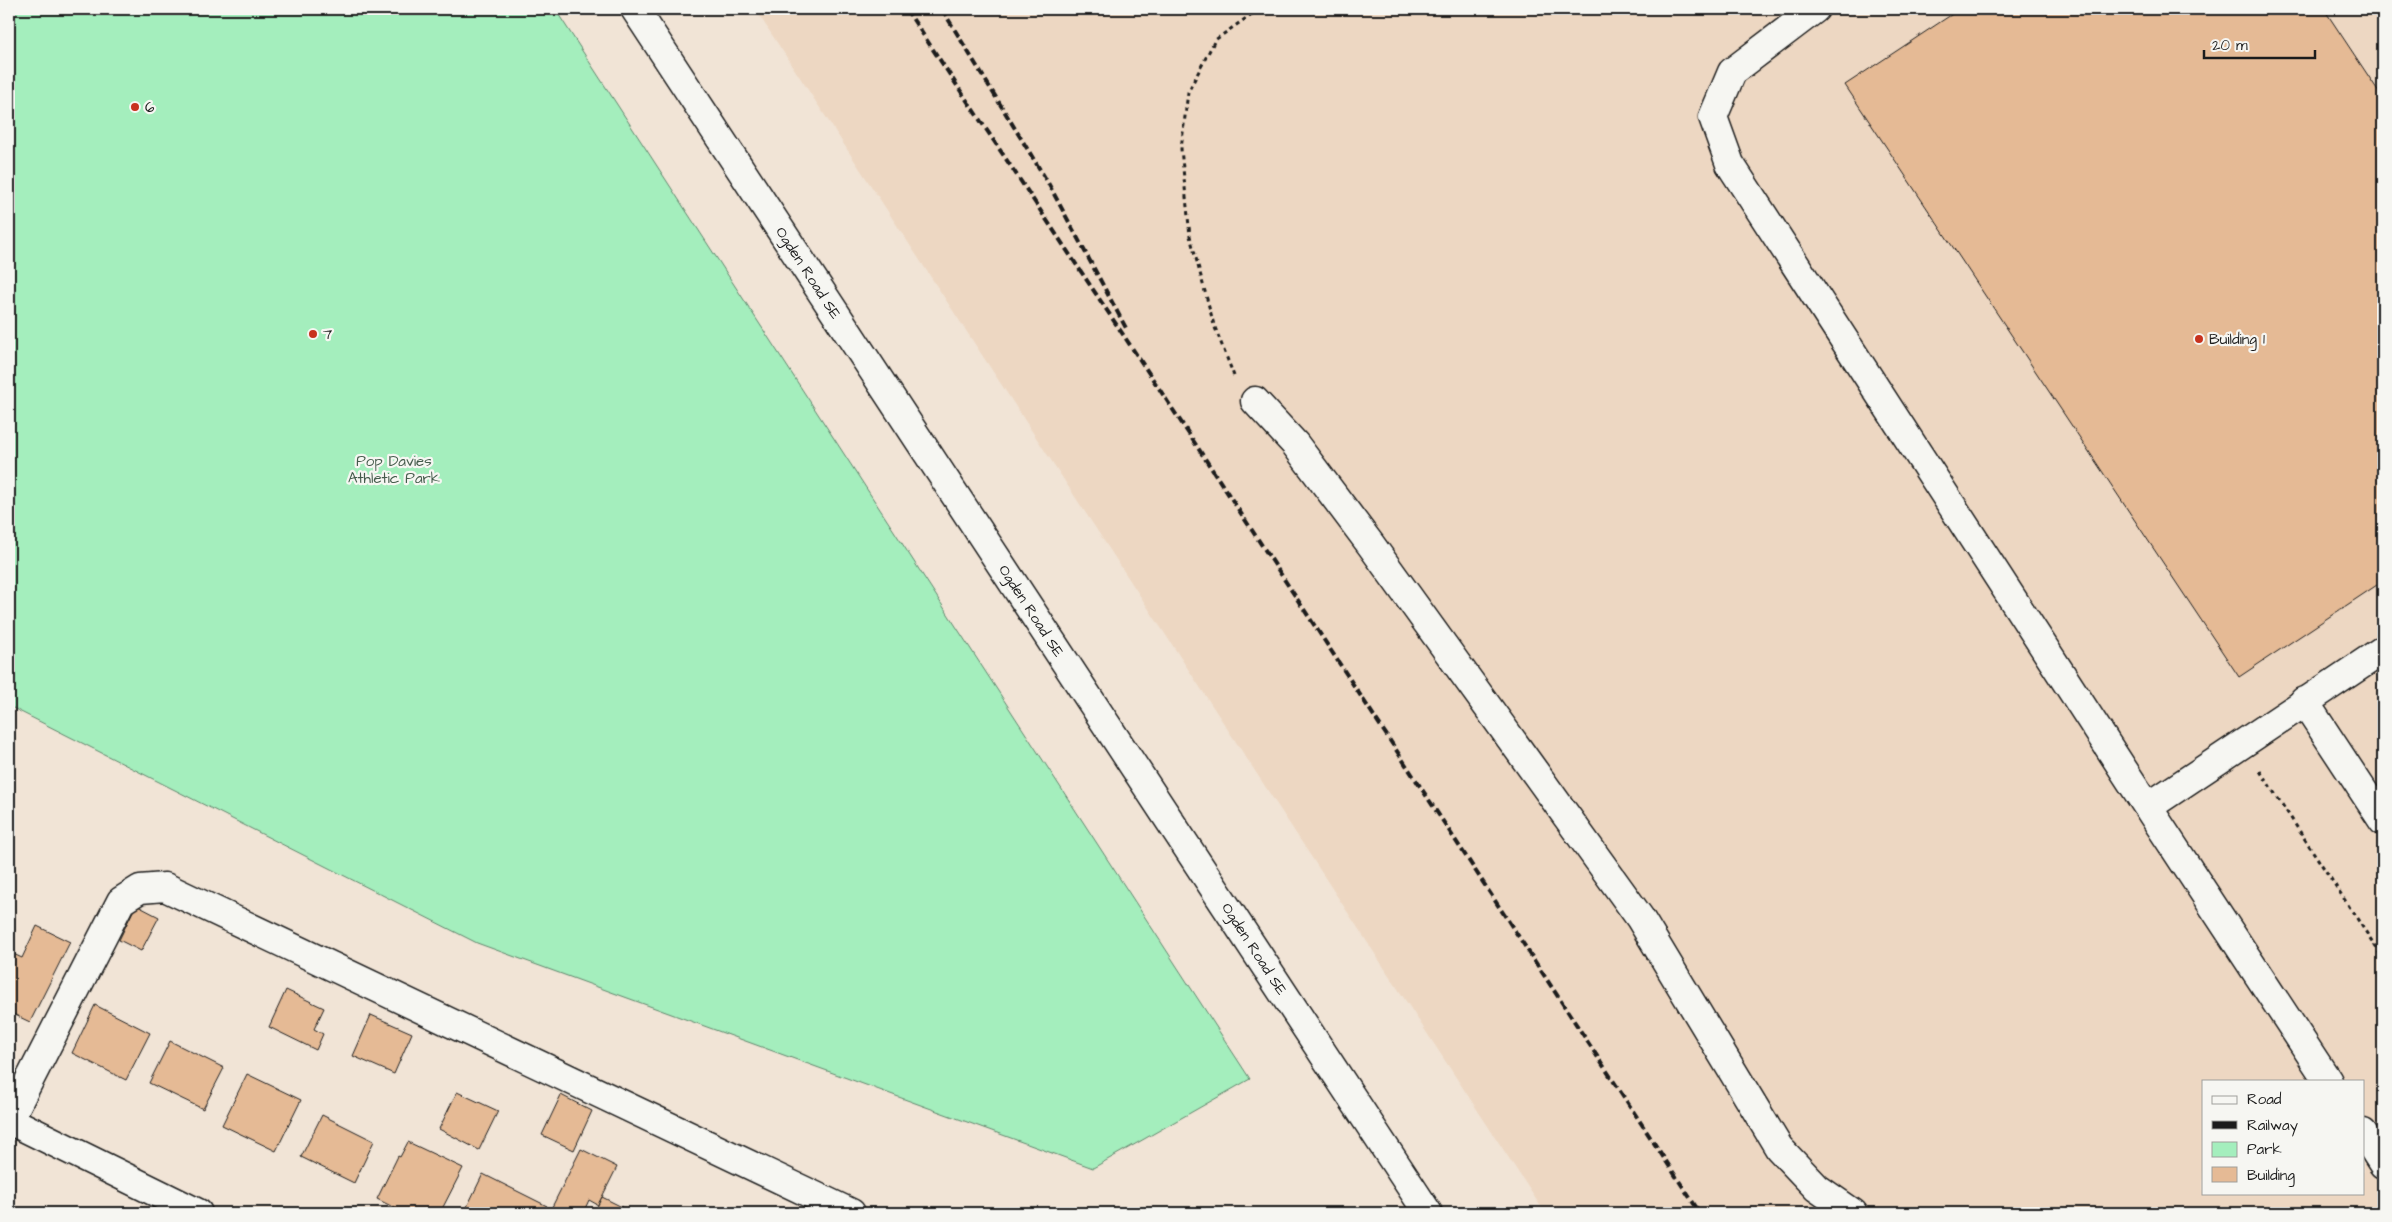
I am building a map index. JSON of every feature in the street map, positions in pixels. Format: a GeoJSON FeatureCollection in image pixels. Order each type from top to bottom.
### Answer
{"type":"FeatureCollection","features":[{"type":"Feature","properties":{"kind":"street","name":"Ogden Road SE"},"geometry":{"type":"LineString","coordinates":[[635,9],[1428,1213]]}},
{"type":"Feature","properties":{"kind":"street"},"geometry":{"type":"LineString","coordinates":[[1815,9],[1732,72],[1713,117],[1730,164],[2148,808],[2327,1080]]}},
{"type":"Feature","properties":{"kind":"street"},"geometry":{"type":"LineString","coordinates":[[1255,401],[1295,444],[1360,530],[1640,918],[1779,1148],[1817,1188],[1853,1213]]}},
{"type":"Feature","properties":{"kind":"street"},"geometry":{"type":"LineString","coordinates":[[2148,808],[2304,701],[2383,650]]}},
{"type":"Feature","properties":{"kind":"street"},"geometry":{"type":"LineString","coordinates":[[2304,701],[2383,821]]}},
{"type":"Feature","properties":{"kind":"street"},"geometry":{"type":"LineString","coordinates":[[198,1213],[9,1120],[121,900],[140,889],[165,887],[851,1213]]}},
{"type":"Feature","properties":{"kind":"street"},"geometry":{"type":"LineString","coordinates":[[2364,1135],[2383,1164]]}},
{"type":"Feature","properties":{"kind":"path"},"geometry":{"type":"LineString","coordinates":[[1255,401],[1234,377],[1214,325],[1190,236],[1181,149],[1188,92],[1215,40],[1259,9]]}},
{"type":"Feature","properties":{"kind":"path"},"geometry":{"type":"LineString","coordinates":[[2242,744],[2383,958]]}},
{"type":"Feature","properties":{"kind":"shaded area"},"geometry":{"type":"Polygon","coordinates":[[[755,9],[2383,9],[2383,1213],[1545,1213],[755,9]]]}},
{"type":"Feature","properties":{"kind":"green space","name":"Pop Davies Athletic Park"},"geometry":{"type":"Polygon","coordinates":[[[9,9],[555,9],[1250,1079],[1093,1168],[477,943],[9,706],[9,9]]]}},
{"type":"Feature","properties":{"kind":"building","name":"Building 1"},"geometry":{"type":"Polygon","coordinates":[[[1960,9],[2324,9],[2383,98],[2383,581],[2239,677],[1845,85],[1960,9]]]}},
{"type":"Feature","properties":{"kind":"building"},"geometry":{"type":"Polygon","coordinates":[[[136,905],[159,917],[141,951],[119,940],[136,905]]]}},
{"type":"Feature","properties":{"kind":"building"},"geometry":{"type":"Polygon","coordinates":[[[37,926],[70,942],[30,1022],[11,1013],[9,1017],[9,952],[22,958],[37,926]]]}},
{"type":"Feature","properties":{"kind":"building"},"geometry":{"type":"Polygon","coordinates":[[[286,990],[324,1008],[314,1029],[323,1034],[316,1050],[269,1027],[286,990]]]}},
{"type":"Feature","properties":{"kind":"building"},"geometry":{"type":"Polygon","coordinates":[[[95,1005],[150,1033],[126,1080],[72,1053],[95,1005]]]}},
{"type":"Feature","properties":{"kind":"building"},"geometry":{"type":"Polygon","coordinates":[[[371,1015],[412,1033],[394,1074],[353,1056],[371,1015]]]}},
{"type":"Feature","properties":{"kind":"building"},"geometry":{"type":"Polygon","coordinates":[[[170,1041],[224,1068],[203,1109],[149,1083],[170,1041]]]}},
{"type":"Feature","properties":{"kind":"building"},"geometry":{"type":"Polygon","coordinates":[[[247,1074],[301,1100],[276,1151],[222,1125],[247,1074]]]}},
{"type":"Feature","properties":{"kind":"building"},"geometry":{"type":"Polygon","coordinates":[[[457,1092],[498,1111],[479,1150],[439,1129],[457,1092]]]}},
{"type":"Feature","properties":{"kind":"building"},"geometry":{"type":"Polygon","coordinates":[[[561,1095],[592,1111],[574,1150],[542,1135],[561,1095]]]}},
{"type":"Feature","properties":{"kind":"building"},"geometry":{"type":"Polygon","coordinates":[[[322,1115],[374,1141],[354,1183],[301,1157],[322,1115]]]}},
{"type":"Feature","properties":{"kind":"building"},"geometry":{"type":"Polygon","coordinates":[[[408,1142],[463,1168],[440,1213],[405,1213],[377,1199],[398,1156],[400,1157],[408,1142]]]}},
{"type":"Feature","properties":{"kind":"building"},"geometry":{"type":"Polygon","coordinates":[[[581,1149],[617,1167],[598,1205],[589,1200],[583,1213],[549,1213],[581,1149]]]}},
{"type":"Feature","properties":{"kind":"building"},"geometry":{"type":"Polygon","coordinates":[[[483,1174],[547,1206],[543,1213],[464,1213],[483,1174]]]}},
{"type":"Feature","properties":{"kind":"building"},"geometry":{"type":"Polygon","coordinates":[[[602,1197],[634,1213],[594,1213],[602,1197]]]}},
{"type":"Feature","properties":{"kind":"railway"},"geometry":{"type":"LineString","coordinates":[[906,9],[1160,390],[1700,1213]]}},
{"type":"Feature","properties":{"kind":"railway"},"geometry":{"type":"LineString","coordinates":[[942,9],[1047,181],[1126,328]]}},
{"type":"Feature","properties":{"kind":"place","name":"6"},"geometry":{"type":"Point","coordinates":[135,107]}},
{"type":"Feature","properties":{"kind":"place","name":"7"},"geometry":{"type":"Point","coordinates":[313,334]}},
{"type":"Feature","properties":{"kind":"place","name":"Building 1"},"geometry":{"type":"Point","coordinates":[2199,339]}}]}
